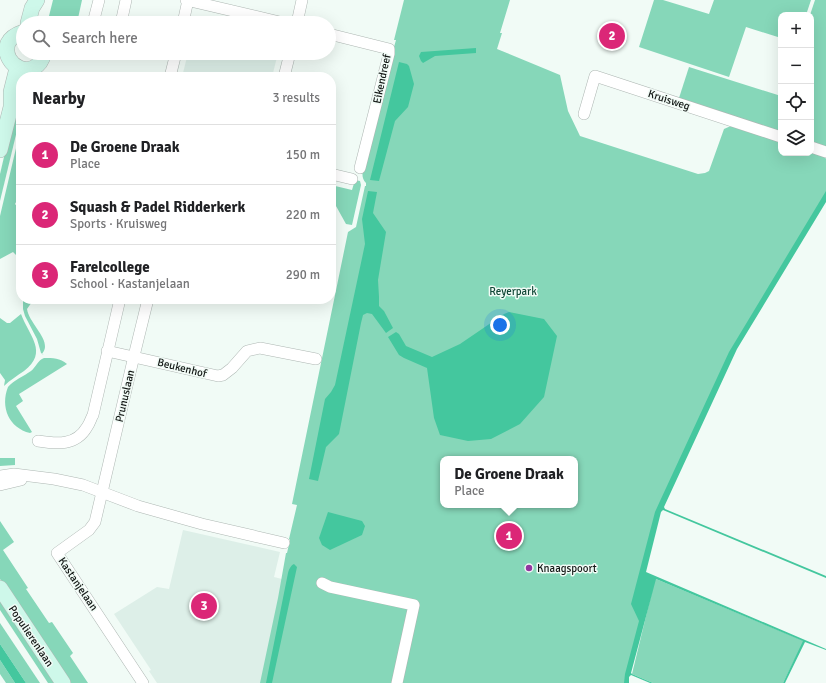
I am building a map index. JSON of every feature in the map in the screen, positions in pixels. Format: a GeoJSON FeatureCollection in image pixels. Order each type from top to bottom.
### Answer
{"type":"FeatureCollection","features":[{"type":"Feature","properties":{"kind":"street"},"geometry":{"type":"LineString","coordinates":[[30,16],[32,8],[37,0]]}},
{"type":"Feature","properties":{"kind":"street"},"geometry":{"type":"LineString","coordinates":[[40,16],[41,0]]}},
{"type":"Feature","properties":{"kind":"street"},"geometry":{"type":"LineString","coordinates":[[95,16],[99,0]]}},
{"type":"Feature","properties":{"kind":"street"},"geometry":{"type":"LineString","coordinates":[[123,16],[126,0]]}},
{"type":"Feature","properties":{"kind":"street"},"geometry":{"type":"LineString","coordinates":[[185,16],[188,0],[255,16]]}},
{"type":"Feature","properties":{"kind":"street"},"geometry":{"type":"LineString","coordinates":[[299,16],[302,0]]}},
{"type":"Feature","properties":{"kind":"street"},"geometry":{"type":"LineString","coordinates":[[16,34],[4,45],[9,61],[23,72],[36,66],[42,60]]}},
{"type":"Feature","properties":{"kind":"street","name":"Eikendreef"},"geometry":{"type":"LineString","coordinates":[[336,36],[389,49],[360,168]]}},
{"type":"Feature","properties":{"kind":"street"},"geometry":{"type":"LineString","coordinates":[[171,72],[174,60]]}},
{"type":"Feature","properties":{"kind":"street"},"geometry":{"type":"LineString","coordinates":[[285,72],[288,60]]}},
{"type":"Feature","properties":{"kind":"street","name":"Kruisweg"},"geometry":{"type":"LineString","coordinates":[[584,114],[595,76],[778,136]]}},
{"type":"Feature","properties":{"kind":"street"},"geometry":{"type":"LineString","coordinates":[[0,150],[11,107],[11,92],[16,84]]}},
{"type":"Feature","properties":{"kind":"street"},"geometry":{"type":"LineString","coordinates":[[11,107],[16,99]]}},
{"type":"Feature","properties":{"kind":"street"},"geometry":{"type":"LineString","coordinates":[[814,148],[826,152]]}},
{"type":"Feature","properties":{"kind":"street"},"geometry":{"type":"LineString","coordinates":[[336,175],[352,179]]}},
{"type":"Feature","properties":{"kind":"street"},"geometry":{"type":"LineString","coordinates":[[38,441],[66,443],[78,437],[87,427],[92,415],[119,304]]}},
{"type":"Feature","properties":{"kind":"street","name":"Prunuslaan"},"geometry":{"type":"LineString","coordinates":[[102,492],[147,304]]}},
{"type":"Feature","properties":{"kind":"street","name":"Beukenhof"},"geometry":{"type":"LineString","coordinates":[[107,350],[218,376],[223,375],[232,368],[247,351],[260,348],[316,359]]}},
{"type":"Feature","properties":{"kind":"street"},"geometry":{"type":"LineString","coordinates":[[0,476],[14,474],[54,479],[83,485],[138,506],[202,524],[284,543]]}},
{"type":"Feature","properties":{"kind":"street"},"geometry":{"type":"LineString","coordinates":[[0,485],[40,477]]}},
{"type":"Feature","properties":{"kind":"street","name":"Kastanjelaan"},"geometry":{"type":"LineString","coordinates":[[102,492],[95,522],[89,530],[57,553],[143,683]]}},
{"type":"Feature","properties":{"kind":"street"},"geometry":{"type":"LineString","coordinates":[[322,583],[330,587],[414,605],[397,683]]}},
{"type":"Feature","properties":{"kind":"street","name":"Populierenlaan"},"geometry":{"type":"LineString","coordinates":[[0,588],[63,683]]}},
{"type":"Feature","properties":{"kind":"shaded area"},"geometry":{"type":"Polygon","coordinates":[[[476,48],[476,53],[435,56],[423,63],[419,56],[421,52],[476,48]]]}},
{"type":"Feature","properties":{"kind":"shaded area"},"geometry":{"type":"Polygon","coordinates":[[[186,60],[276,60],[273,72],[183,72],[186,60]]]}},
{"type":"Feature","properties":{"kind":"shaded area"},"geometry":{"type":"Polygon","coordinates":[[[399,62],[409,66],[414,84],[408,107],[395,121],[379,181],[370,180],[399,62]]]}},
{"type":"Feature","properties":{"kind":"shaded area"},"geometry":{"type":"Polygon","coordinates":[[[368,191],[377,192],[373,213],[386,232],[378,280],[379,306],[384,311],[393,328],[386,333],[372,314],[367,313],[363,315],[339,434],[326,447],[318,481],[309,479],[325,399],[335,385],[365,244],[362,219],[368,191]]]}},
{"type":"Feature","properties":{"kind":"shaded area"},"geometry":{"type":"Polygon","coordinates":[[[826,191],[826,202],[737,349],[664,507],[665,509],[826,576],[826,578],[663,510],[661,512],[646,572],[826,650],[805,642],[785,683],[783,683],[803,641],[656,579],[631,673],[653,683],[631,675],[629,677],[629,683],[624,683],[639,621],[631,604],[655,512],[729,352],[826,191]]]}},
{"type":"Feature","properties":{"kind":"shaded area"},"geometry":{"type":"Polygon","coordinates":[[[509,312],[544,319],[557,336],[544,397],[520,424],[491,439],[468,441],[440,435],[434,418],[427,368],[399,355],[388,337],[396,332],[399,334],[406,346],[432,357],[460,344],[509,312]]]}},
{"type":"Feature","properties":{"kind":"shaded area"},"geometry":{"type":"Polygon","coordinates":[[[328,512],[362,521],[365,526],[362,535],[330,550],[322,545],[319,538],[328,512]]]}},
{"type":"Feature","properties":{"kind":"shaded area"},"geometry":{"type":"Polygon","coordinates":[[[183,530],[280,552],[274,577],[286,580],[267,683],[157,683],[149,671],[151,670],[114,614],[157,587],[169,589],[183,530]]]}},
{"type":"Feature","properties":{"kind":"shaded area"},"geometry":{"type":"Polygon","coordinates":[[[294,564],[297,567],[272,683],[266,683],[288,573],[294,564]]]}},
{"type":"Feature","properties":{"kind":"shaded area"},"geometry":{"type":"Polygon","coordinates":[[[0,644],[26,683],[15,683],[0,660],[0,644]]]}},
{"type":"Feature","properties":{"kind":"green space"},"geometry":{"type":"Polygon","coordinates":[[[53,0],[82,0],[79,16],[49,16],[53,0]]]}},
{"type":"Feature","properties":{"kind":"green space","name":"Reyerpark"},"geometry":{"type":"Polygon","coordinates":[[[404,0],[510,0],[500,33],[502,33],[497,49],[560,75],[568,111],[580,136],[698,174],[709,171],[724,129],[733,125],[778,139],[778,156],[814,156],[814,151],[824,155],[826,159],[826,196],[734,346],[663,499],[643,570],[641,622],[626,683],[260,683],[297,505],[292,504],[333,304],[336,304],[336,290],[348,232],[356,227],[366,186],[362,173],[396,40],[394,40],[404,0]]]}},
{"type":"Feature","properties":{"kind":"green space"},"geometry":{"type":"Polygon","coordinates":[[[654,0],[663,0],[709,14],[714,0],[811,0],[807,12],[778,12],[778,37],[746,27],[729,77],[639,47],[654,0]]]}},
{"type":"Feature","properties":{"kind":"green space"},"geometry":{"type":"Polygon","coordinates":[[[815,0],[826,0],[826,148],[814,144],[814,12],[811,12],[815,0]]]}},
{"type":"Feature","properties":{"kind":"green space"},"geometry":{"type":"Polygon","coordinates":[[[689,67],[778,95],[778,132],[679,98],[689,67]]]}},
{"type":"Feature","properties":{"kind":"green space"},"geometry":{"type":"Polygon","coordinates":[[[16,112],[16,135],[0,201],[0,174],[16,112]]]}},
{"type":"Feature","properties":{"kind":"green space"},"geometry":{"type":"Polygon","coordinates":[[[16,148],[16,255],[13,252],[0,259],[0,216],[16,148]]]}},
{"type":"Feature","properties":{"kind":"green space"},"geometry":{"type":"Polygon","coordinates":[[[355,180],[360,181],[361,185],[352,225],[346,224],[336,206],[336,186],[352,190],[355,180]]]}},
{"type":"Feature","properties":{"kind":"green space"},"geometry":{"type":"Polygon","coordinates":[[[23,304],[30,304],[27,309],[28,314],[45,343],[45,348],[42,354],[37,339],[23,309],[23,304]]]}},
{"type":"Feature","properties":{"kind":"green space"},"geometry":{"type":"Polygon","coordinates":[[[21,314],[35,344],[35,357],[24,371],[4,386],[5,380],[0,373],[0,318],[7,323],[10,323],[21,314]]]}},
{"type":"Feature","properties":{"kind":"green space"},"geometry":{"type":"Polygon","coordinates":[[[44,358],[59,359],[67,364],[19,394],[23,401],[16,406],[32,432],[30,433],[17,427],[8,416],[5,402],[6,395],[10,385],[31,371],[40,360],[44,358]]]}},
{"type":"Feature","properties":{"kind":"green space"},"geometry":{"type":"Polygon","coordinates":[[[0,458],[15,458],[15,465],[0,466],[0,458]]]}},
{"type":"Feature","properties":{"kind":"green space"},"geometry":{"type":"Polygon","coordinates":[[[0,521],[14,542],[3,550],[28,588],[26,589],[49,623],[52,622],[73,653],[70,656],[88,683],[69,683],[0,579],[0,521]]]}},
{"type":"Feature","properties":{"kind":"green space"},"geometry":{"type":"Polygon","coordinates":[[[655,579],[804,641],[783,683],[653,683],[632,674],[655,579]]]}},
{"type":"Feature","properties":{"kind":"green space"},"geometry":{"type":"Polygon","coordinates":[[[0,598],[56,683],[48,683],[0,610],[0,598]]]}},
{"type":"Feature","properties":{"kind":"green space"},"geometry":{"type":"Polygon","coordinates":[[[0,623],[40,683],[26,683],[0,644],[0,623]]]}},
{"type":"Feature","properties":{"kind":"green space"},"geometry":{"type":"Polygon","coordinates":[[[0,660],[15,683],[6,683],[0,674],[0,660]]]}},
{"type":"Feature","properties":{"kind":"place","name":"Squash & Padel Ridderkerk"},"geometry":{"type":"Point","coordinates":[612,36]}},
{"type":"Feature","properties":{"kind":"place","name":"De Groene Draak"},"geometry":{"type":"Point","coordinates":[509,536]}},
{"type":"Feature","properties":{"kind":"place","name":"Knaagspoort"},"geometry":{"type":"Point","coordinates":[529,568]}},
{"type":"Feature","properties":{"kind":"place","name":"Farelcollege"},"geometry":{"type":"Point","coordinates":[204,606]}}]}
